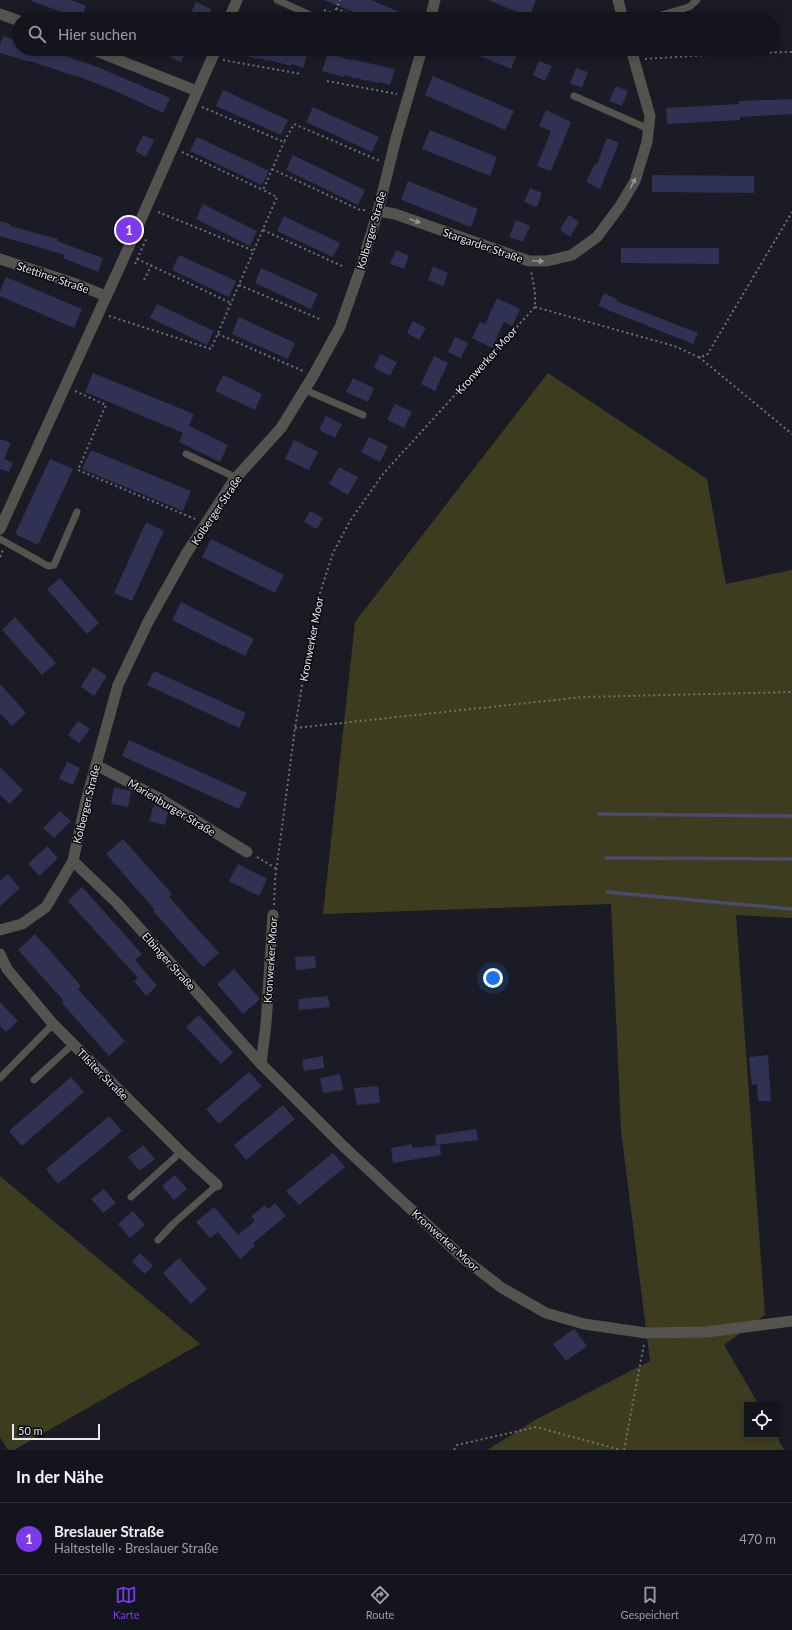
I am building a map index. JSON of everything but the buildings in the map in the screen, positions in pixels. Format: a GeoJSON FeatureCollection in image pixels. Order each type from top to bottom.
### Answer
{"type":"FeatureCollection","features":[{"type":"Feature","properties":{"kind":"street"},"geometry":{"type":"LineString","coordinates":[[232,12],[237,0]]}},
{"type":"Feature","properties":{"kind":"street"},"geometry":{"type":"LineString","coordinates":[[432,12],[435,0]]}},
{"type":"Feature","properties":{"kind":"street"},"geometry":{"type":"LineString","coordinates":[[618,0],[621,12]]}},
{"type":"Feature","properties":{"kind":"street"},"geometry":{"type":"LineString","coordinates":[[0,14],[12,18]]}},
{"type":"Feature","properties":{"kind":"street"},"geometry":{"type":"LineString","coordinates":[[109,56],[197,91]]}},
{"type":"Feature","properties":{"kind":"street"},"geometry":{"type":"LineString","coordinates":[[0,528],[5,506],[106,296],[212,56]]}},
{"type":"Feature","properties":{"kind":"street","name":"Kolberger Straße"},"geometry":{"type":"LineString","coordinates":[[0,930],[22,924],[46,907],[73,861],[96,765],[118,685],[148,622],[186,554],[237,478],[281,428],[305,390],[340,327],[360,270],[378,211],[389,165],[420,56]]}},
{"type":"Feature","properties":{"kind":"street","name":"Stargarder Straße"},"geometry":{"type":"LineString","coordinates":[[378,211],[395,214],[529,261],[547,261],[572,255],[597,237],[620,206],[635,181],[647,142],[650,116],[633,56]]}},
{"type":"Feature","properties":{"kind":"street","name":"Stettiner Straße"},"geometry":{"type":"LineString","coordinates":[[0,259],[76,284],[106,296]]}},
{"type":"Feature","properties":{"kind":"street","name":"Marienburger Straße"},"geometry":{"type":"LineString","coordinates":[[96,765],[157,797],[247,852]]}},
{"type":"Feature","properties":{"kind":"street","name":"Elbinger Straße"},"geometry":{"type":"LineString","coordinates":[[73,861],[116,902],[261,1064]]}},
{"type":"Feature","properties":{"kind":"street","name":"Kronwerker Moor"},"geometry":{"type":"LineString","coordinates":[[274,915],[266,1024],[261,1064],[340,1143],[463,1258],[502,1288],[546,1313],[584,1324],[646,1333],[706,1332],[792,1321]]}},
{"type":"Feature","properties":{"kind":"street","name":"Tilsiter Straße"},"geometry":{"type":"LineString","coordinates":[[0,954],[7,969],[53,1024],[181,1152],[217,1185]]}},
{"type":"Feature","properties":{"kind":"lane"},"geometry":{"type":"LineString","coordinates":[[277,0],[304,12]]}},
{"type":"Feature","properties":{"kind":"lane"},"geometry":{"type":"LineString","coordinates":[[674,12],[689,8],[697,0]]}},
{"type":"Feature","properties":{"kind":"lane"},"geometry":{"type":"LineString","coordinates":[[574,96],[649,129]]}},
{"type":"Feature","properties":{"kind":"lane"},"geometry":{"type":"LineString","coordinates":[[305,390],[363,415]]}},
{"type":"Feature","properties":{"kind":"lane"},"geometry":{"type":"LineString","coordinates":[[186,454],[237,478]]}},
{"type":"Feature","properties":{"kind":"lane"},"geometry":{"type":"LineString","coordinates":[[0,539],[48,566],[54,565],[77,512]]}},
{"type":"Feature","properties":{"kind":"lane"},"geometry":{"type":"LineString","coordinates":[[0,1078],[53,1024]]}},
{"type":"Feature","properties":{"kind":"lane"},"geometry":{"type":"LineString","coordinates":[[34,1080],[73,1044]]}},
{"type":"Feature","properties":{"kind":"lane"},"geometry":{"type":"LineString","coordinates":[[131,1197],[181,1152]]}},
{"type":"Feature","properties":{"kind":"lane"},"geometry":{"type":"LineString","coordinates":[[158,1240],[173,1224],[217,1185]]}},
{"type":"Feature","properties":{"kind":"path"},"geometry":{"type":"LineString","coordinates":[[335,12],[340,0]]}},
{"type":"Feature","properties":{"kind":"path"},"geometry":{"type":"LineString","coordinates":[[336,8],[345,12]]}},
{"type":"Feature","properties":{"kind":"path"},"geometry":{"type":"LineString","coordinates":[[321,9],[329,12]]}},
{"type":"Feature","properties":{"kind":"path"},"geometry":{"type":"LineString","coordinates":[[780,52],[792,52]]}},
{"type":"Feature","properties":{"kind":"path"},"geometry":{"type":"LineString","coordinates":[[218,56],[223,60],[301,74]]}},
{"type":"Feature","properties":{"kind":"path"},"geometry":{"type":"LineString","coordinates":[[327,81],[408,96]]}},
{"type":"Feature","properties":{"kind":"path"},"geometry":{"type":"LineString","coordinates":[[202,107],[284,142]]}},
{"type":"Feature","properties":{"kind":"path"},"geometry":{"type":"LineString","coordinates":[[263,190],[284,142],[294,124],[389,165]]}},
{"type":"Feature","properties":{"kind":"path"},"geometry":{"type":"LineString","coordinates":[[108,315],[211,349],[218,334],[277,197],[182,152]]}},
{"type":"Feature","properties":{"kind":"path"},"geometry":{"type":"LineString","coordinates":[[272,169],[360,210],[378,211]]}},
{"type":"Feature","properties":{"kind":"path"},"geometry":{"type":"LineString","coordinates":[[158,212],[254,251]]}},
{"type":"Feature","properties":{"kind":"path"},"geometry":{"type":"LineString","coordinates":[[699,357],[707,355],[792,212]]}},
{"type":"Feature","properties":{"kind":"path"},"geometry":{"type":"LineString","coordinates":[[263,230],[342,266]]}},
{"type":"Feature","properties":{"kind":"path"},"geometry":{"type":"LineString","coordinates":[[137,259],[231,303]]}},
{"type":"Feature","properties":{"kind":"path"},"geometry":{"type":"LineString","coordinates":[[529,261],[535,292],[535,306],[674,346],[699,357],[792,434]]}},
{"type":"Feature","properties":{"kind":"path"},"geometry":{"type":"LineString","coordinates":[[144,280],[153,262]]}},
{"type":"Feature","properties":{"kind":"path"},"geometry":{"type":"LineString","coordinates":[[239,285],[322,320]]}},
{"type":"Feature","properties":{"kind":"path","name":"Kronwerker Moor"},"geometry":{"type":"LineString","coordinates":[[274,915],[277,869],[295,728],[317,602],[333,553],[350,521],[383,474],[535,306]]}},
{"type":"Feature","properties":{"kind":"path"},"geometry":{"type":"LineString","coordinates":[[218,334],[296,367],[313,376]]}},
{"type":"Feature","properties":{"kind":"path"},"geometry":{"type":"LineString","coordinates":[[75,391],[106,405],[78,470],[206,524]]}},
{"type":"Feature","properties":{"kind":"path"},"geometry":{"type":"LineString","coordinates":[[295,728],[583,697],[792,692]]}},
{"type":"Feature","properties":{"kind":"path"},"geometry":{"type":"LineString","coordinates":[[247,852],[277,869]]}},
{"type":"Feature","properties":{"kind":"path"},"geometry":{"type":"LineString","coordinates":[[454,1450],[457,1445],[536,1427],[622,1450],[646,1333]]}},
{"type":"Feature","properties":{"kind":"shaded area"},"geometry":{"type":"Polygon","coordinates":[[[548,373],[707,479],[726,584],[792,570],[792,918],[736,915],[765,1315],[724,1345],[757,1402],[744,1402],[744,1438],[778,1438],[784,1450],[487,1450],[535,1420],[650,1361],[621,1130],[611,904],[323,914],[355,622],[548,373]]]}},
{"type":"Feature","properties":{"kind":"shaded area"},"geometry":{"type":"Polygon","coordinates":[[[0,1176],[200,1344],[14,1450],[8,1450],[0,1437],[0,1176]]]}},
{"type":"Feature","properties":{"kind":"waterway"},"geometry":{"type":"LineString","coordinates":[[599,814],[792,816]]}},
{"type":"Feature","properties":{"kind":"waterway"},"geometry":{"type":"LineString","coordinates":[[606,858],[792,859]]}},
{"type":"Feature","properties":{"kind":"waterway"},"geometry":{"type":"LineString","coordinates":[[607,892],[792,909]]}},
{"type":"Feature","properties":{"kind":"place","name":"Breslauer Straße"},"geometry":{"type":"Point","coordinates":[129,230]}}]}
